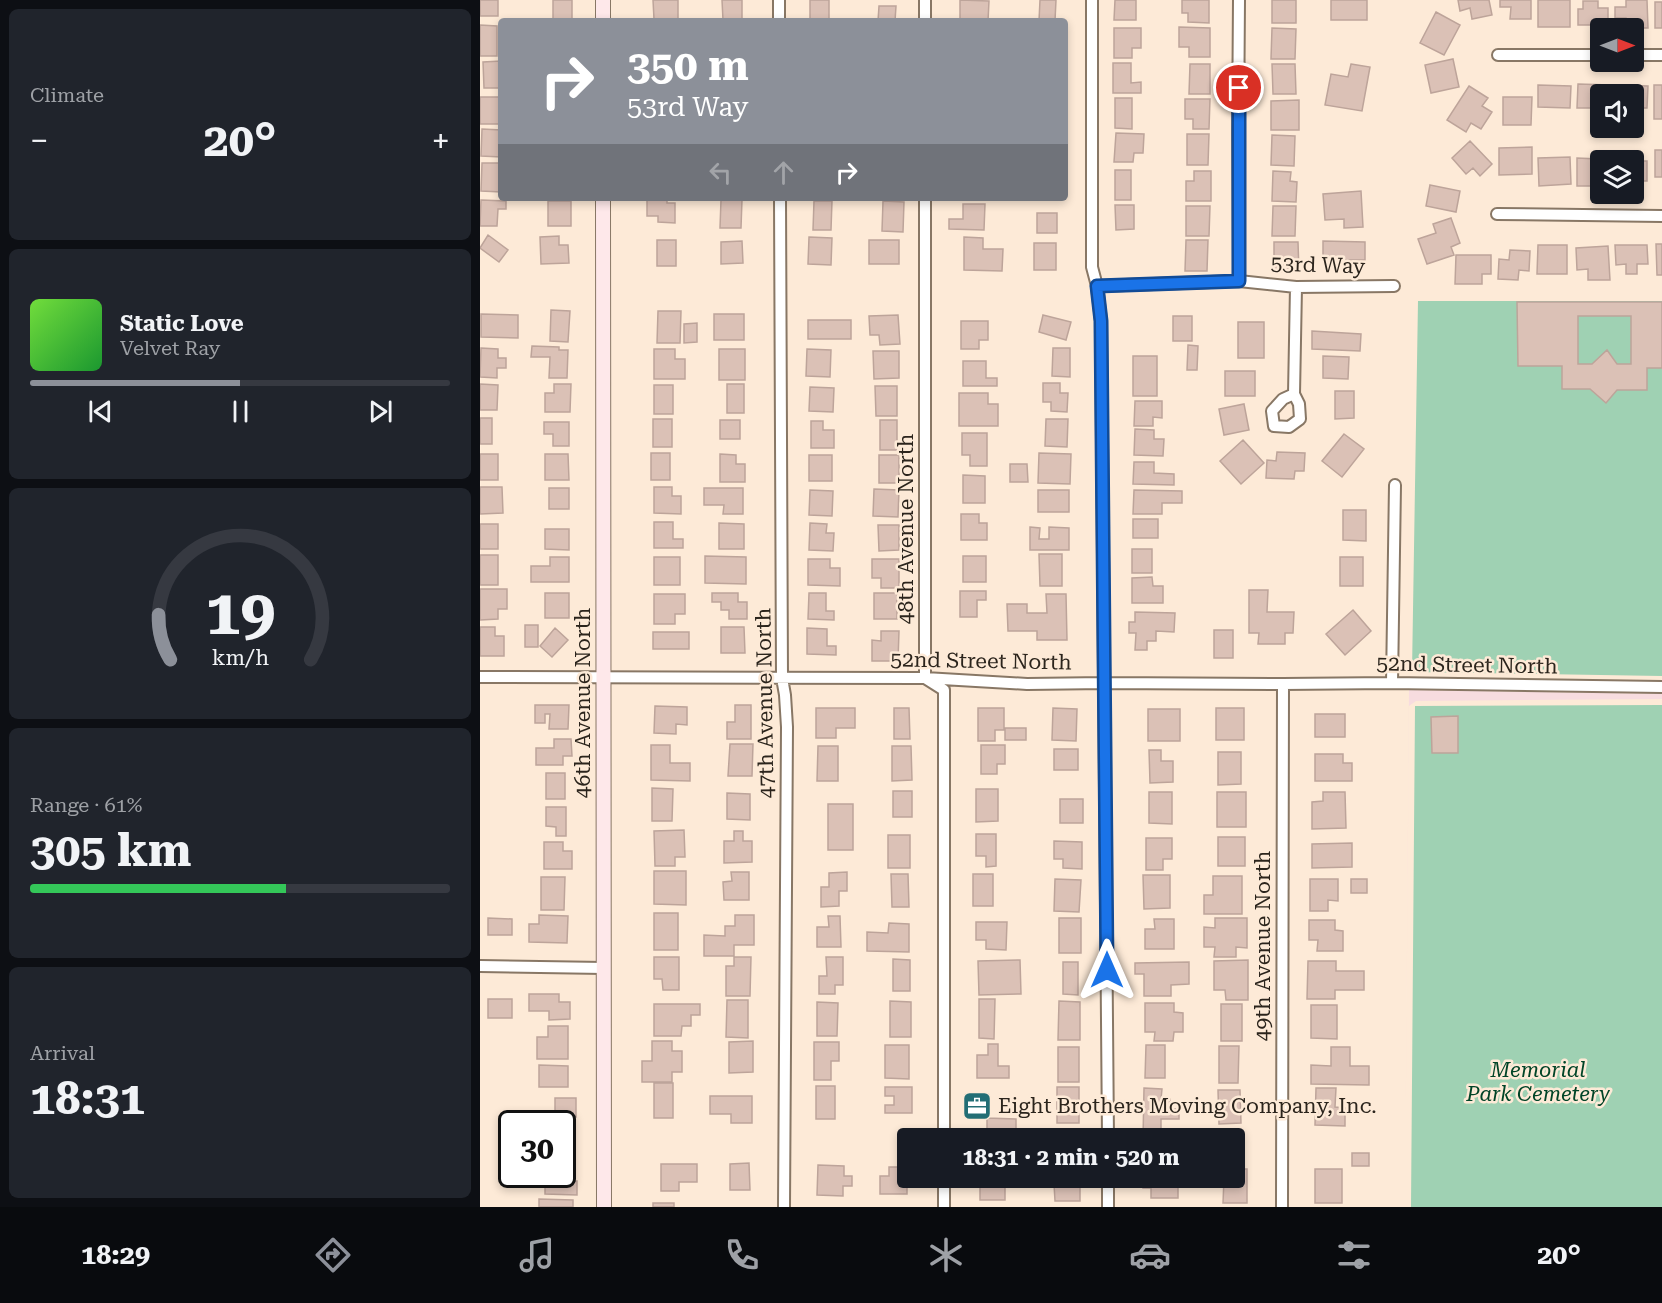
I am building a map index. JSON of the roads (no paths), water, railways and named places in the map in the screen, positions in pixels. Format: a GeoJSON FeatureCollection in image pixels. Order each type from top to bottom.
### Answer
{"type":"FeatureCollection","features":[{"type":"Feature","properties":{"kind":"street"},"geometry":{"type":"LineString","coordinates":[[603,0],[603,18]]}},
{"type":"Feature","properties":{"kind":"street"},"geometry":{"type":"LineString","coordinates":[[779,0],[779,18]]}},
{"type":"Feature","properties":{"kind":"street"},"geometry":{"type":"LineString","coordinates":[[925,0],[925,18]]}},
{"type":"Feature","properties":{"kind":"street"},"geometry":{"type":"LineString","coordinates":[[1092,0],[1092,267],[1097,286],[1101,321],[1108,1128]]}},
{"type":"Feature","properties":{"kind":"street"},"geometry":{"type":"LineString","coordinates":[[1239,0],[1239,281]]}},
{"type":"Feature","properties":{"kind":"street"},"geometry":{"type":"LineString","coordinates":[[1498,56],[1590,55]]}},
{"type":"Feature","properties":{"kind":"street"},"geometry":{"type":"LineString","coordinates":[[1644,55],[1662,55]]}},
{"type":"Feature","properties":{"kind":"street","name":"46th Avenue North"},"geometry":{"type":"LineString","coordinates":[[603,201],[604,1207]]}},
{"type":"Feature","properties":{"kind":"street","name":"47th Avenue North"},"geometry":{"type":"LineString","coordinates":[[780,201],[782,678],[787,728],[784,1207]]}},
{"type":"Feature","properties":{"kind":"street","name":"48th Avenue North"},"geometry":{"type":"LineString","coordinates":[[925,201],[925,678]]}},
{"type":"Feature","properties":{"kind":"street"},"geometry":{"type":"LineString","coordinates":[[1497,214],[1662,216]]}},
{"type":"Feature","properties":{"kind":"street","name":"53rd Way"},"geometry":{"type":"LineString","coordinates":[[1097,286],[1239,281],[1296,287],[1394,286]]}},
{"type":"Feature","properties":{"kind":"street"},"geometry":{"type":"LineString","coordinates":[[1294,394],[1296,287]]}},
{"type":"Feature","properties":{"kind":"street"},"geometry":{"type":"LineString","coordinates":[[1392,684],[1395,485]]}},
{"type":"Feature","properties":{"kind":"street","name":"52nd Street North"},"geometry":{"type":"LineString","coordinates":[[480,677],[925,678],[1027,684],[1105,682],[1662,687]]}},
{"type":"Feature","properties":{"kind":"street"},"geometry":{"type":"LineString","coordinates":[[925,678],[944,690],[944,1128]]}},
{"type":"Feature","properties":{"kind":"street","name":"49th Avenue North"},"geometry":{"type":"LineString","coordinates":[[1282,1207],[1283,684]]}},
{"type":"Feature","properties":{"kind":"street"},"geometry":{"type":"LineString","coordinates":[[480,966],[604,968]]}},
{"type":"Feature","properties":{"kind":"street"},"geometry":{"type":"LineString","coordinates":[[944,1188],[944,1207]]}},
{"type":"Feature","properties":{"kind":"street"},"geometry":{"type":"LineString","coordinates":[[1108,1188],[1108,1207]]}},
{"type":"Feature","properties":{"kind":"place","name":"Eight Brothers Moving Company, Inc."},"geometry":{"type":"Point","coordinates":[977,1106]}},
{"type":"Feature","properties":{"kind":"park label","name":"Memorial Park Cemetery"},"geometry":{"type":"Point","coordinates":[1538,1082]}}]}
